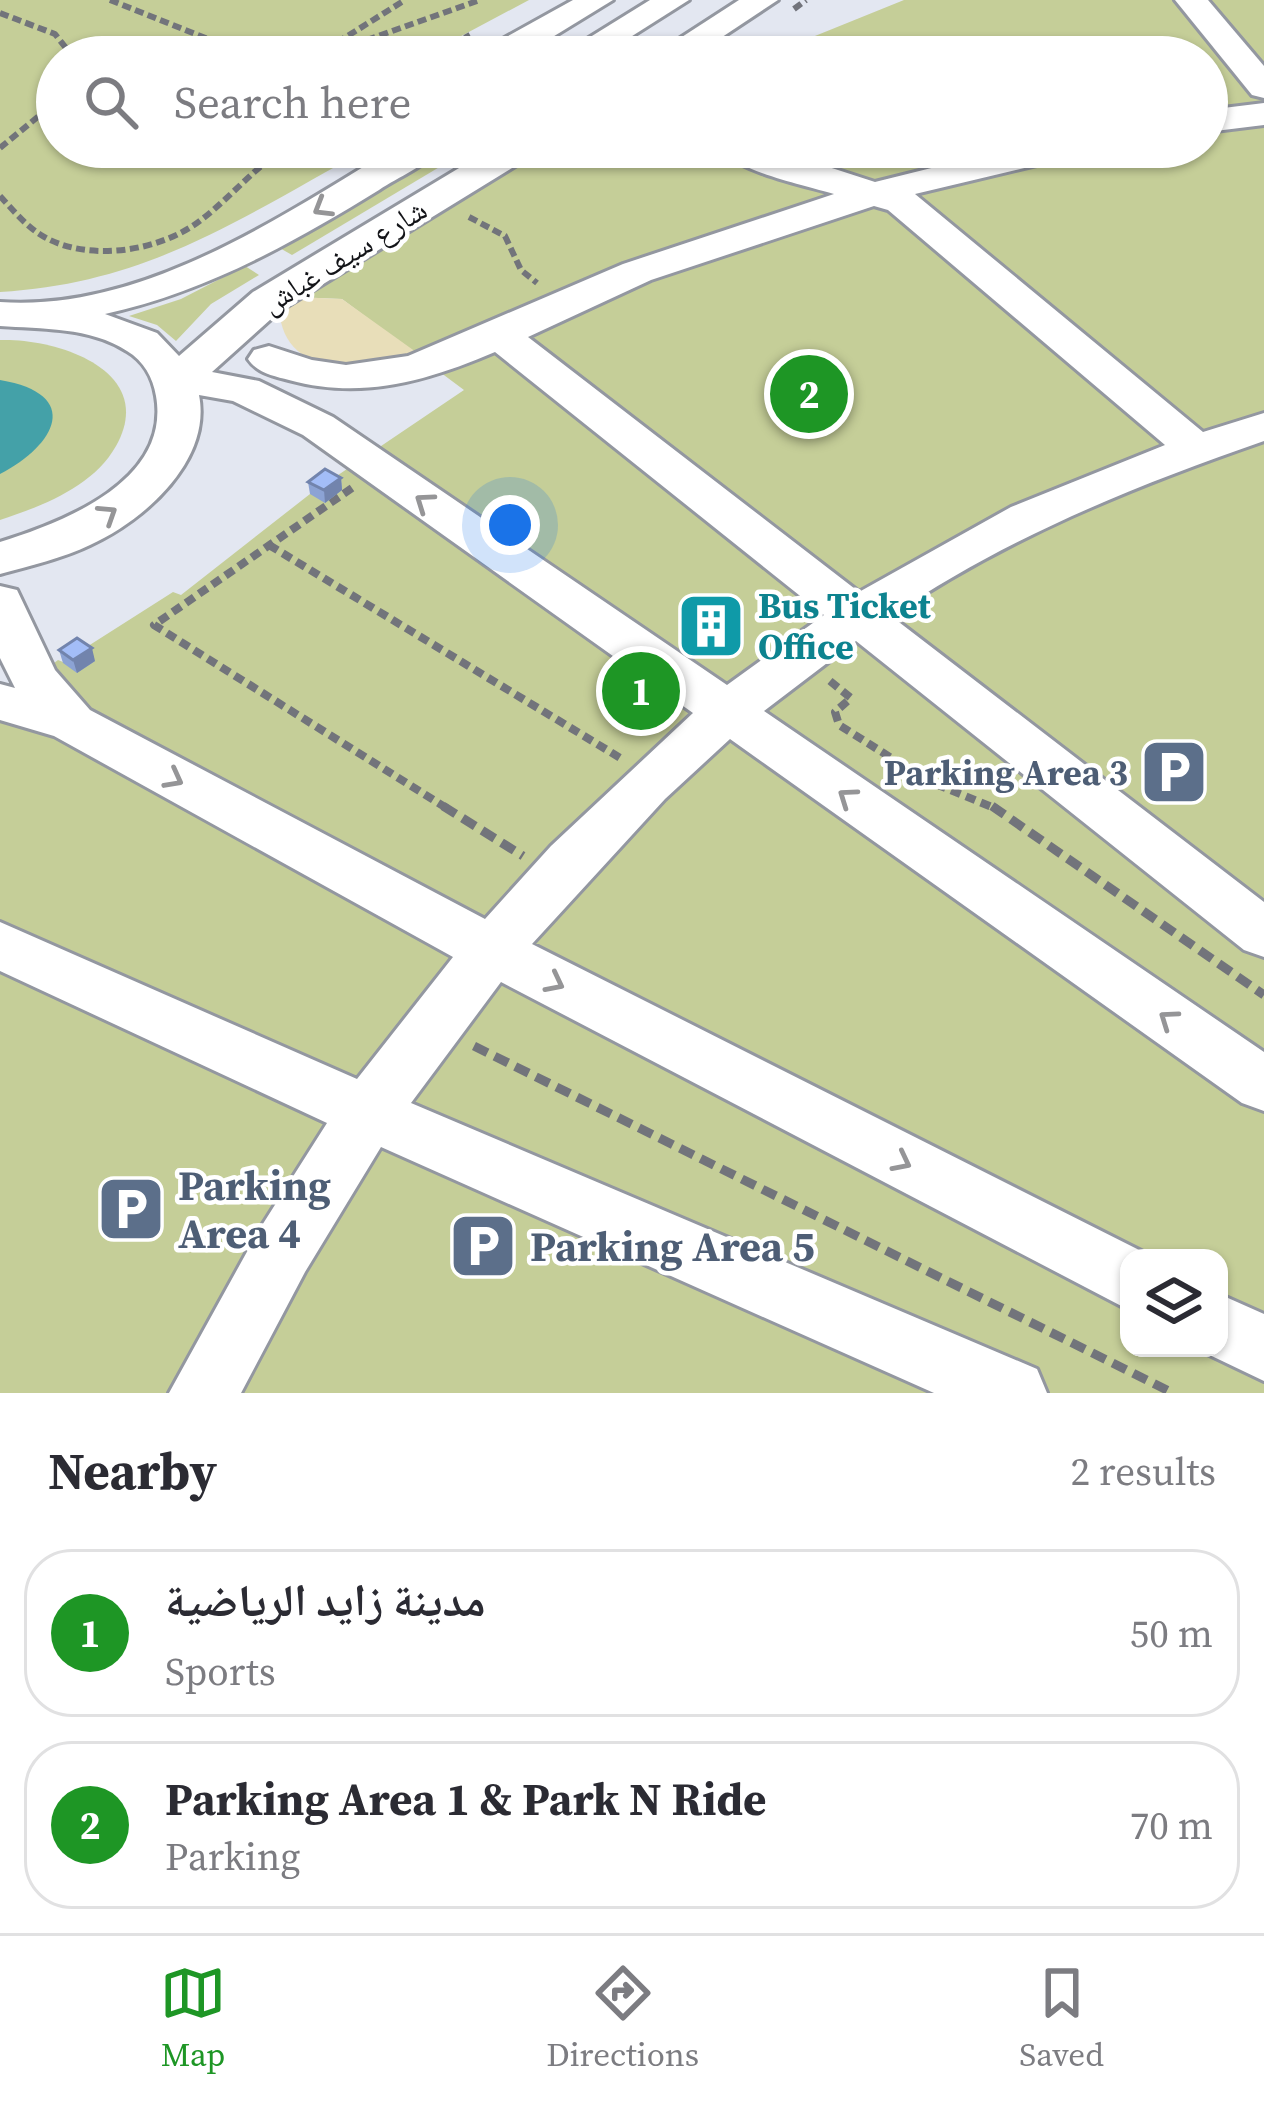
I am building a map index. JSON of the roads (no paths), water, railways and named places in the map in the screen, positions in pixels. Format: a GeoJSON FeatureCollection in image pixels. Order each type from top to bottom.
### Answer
{"type":"FeatureCollection","features":[{"type":"Feature","properties":{"kind":"street"},"geometry":{"type":"LineString","coordinates":[[533,36],[598,0]]}},
{"type":"Feature","properties":{"kind":"street"},"geometry":{"type":"LineString","coordinates":[[611,36],[673,0]]}},
{"type":"Feature","properties":{"kind":"street"},"geometry":{"type":"LineString","coordinates":[[704,36],[762,0]]}},
{"type":"Feature","properties":{"kind":"street"},"geometry":{"type":"LineString","coordinates":[[1191,0],[1221,36]]}},
{"type":"Feature","properties":{"kind":"street"},"geometry":{"type":"LineString","coordinates":[[1228,45],[1264,88]]}},
{"type":"Feature","properties":{"kind":"street"},"geometry":{"type":"LineString","coordinates":[[1228,118],[1264,114]]}},
{"type":"Feature","properties":{"kind":"street","name":"شارع سيف غباش"},"geometry":{"type":"LineString","coordinates":[[16,314],[133,297],[221,266],[387,168]]}},
{"type":"Feature","properties":{"kind":"street","name":"شارع سيف غباش"},"geometry":{"type":"LineString","coordinates":[[178,379],[282,292],[486,168]]}},
{"type":"Feature","properties":{"kind":"street"},"geometry":{"type":"LineString","coordinates":[[786,168],[907,206],[1196,448]]}},
{"type":"Feature","properties":{"kind":"street"},"geometry":{"type":"LineString","coordinates":[[268,359],[320,375],[383,375],[429,362],[562,302],[722,242],[877,193],[980,168]]}},
{"type":"Feature","properties":{"kind":"street"},"geometry":{"type":"LineString","coordinates":[[282,292],[267,318],[268,359],[318,426]]}},
{"type":"Feature","properties":{"kind":"street"},"geometry":{"type":"LineString","coordinates":[[0,558],[87,527],[144,488],[178,443],[184,420],[178,379],[159,357],[117,332],[16,314]]}},
{"type":"Feature","properties":{"kind":"street"},"geometry":{"type":"LineString","coordinates":[[496,333],[1264,934]]}},
{"type":"Feature","properties":{"kind":"street"},"geometry":{"type":"LineString","coordinates":[[178,379],[244,390],[318,426],[1264,1085]]}},
{"type":"Feature","properties":{"kind":"street"},"geometry":{"type":"LineString","coordinates":[[204,1393],[282,1251],[430,1024],[554,876],[652,776],[725,713],[856,616],[994,534],[1118,478],[1264,427]]}},
{"type":"Feature","properties":{"kind":"street"},"geometry":{"type":"LineString","coordinates":[[0,602],[34,678],[71,723]]}},
{"type":"Feature","properties":{"kind":"street"},"geometry":{"type":"LineString","coordinates":[[0,702],[71,723],[491,950],[1120,1275]]}},
{"type":"Feature","properties":{"kind":"street"},"geometry":{"type":"LineString","coordinates":[[0,944],[368,1113],[1012,1393]]}},
{"type":"Feature","properties":{"kind":"street"},"geometry":{"type":"LineString","coordinates":[[1228,1331],[1264,1349]]}},
{"type":"Feature","properties":{"kind":"water"},"geometry":{"type":"Polygon","coordinates":[[[0,380],[43,397],[51,408],[52,421],[35,449],[0,474],[0,380]]]}},
{"type":"Feature","properties":{"kind":"place","name":"Parking Area 1 & Park N Ride"},"geometry":{"type":"Point","coordinates":[809,394]}},
{"type":"Feature","properties":{"kind":"place","name":"Bus Ticket Office"},"geometry":{"type":"Point","coordinates":[711,626]}},
{"type":"Feature","properties":{"kind":"place","name":"مدينة زايد الرياضية"},"geometry":{"type":"Point","coordinates":[641,691]}},
{"type":"Feature","properties":{"kind":"place","name":"Parking Area 3"},"geometry":{"type":"Point","coordinates":[1174,772]}},
{"type":"Feature","properties":{"kind":"place","name":"Parking Area 4"},"geometry":{"type":"Point","coordinates":[131,1209]}},
{"type":"Feature","properties":{"kind":"place","name":"Parking Area 5"},"geometry":{"type":"Point","coordinates":[483,1246]}}]}
